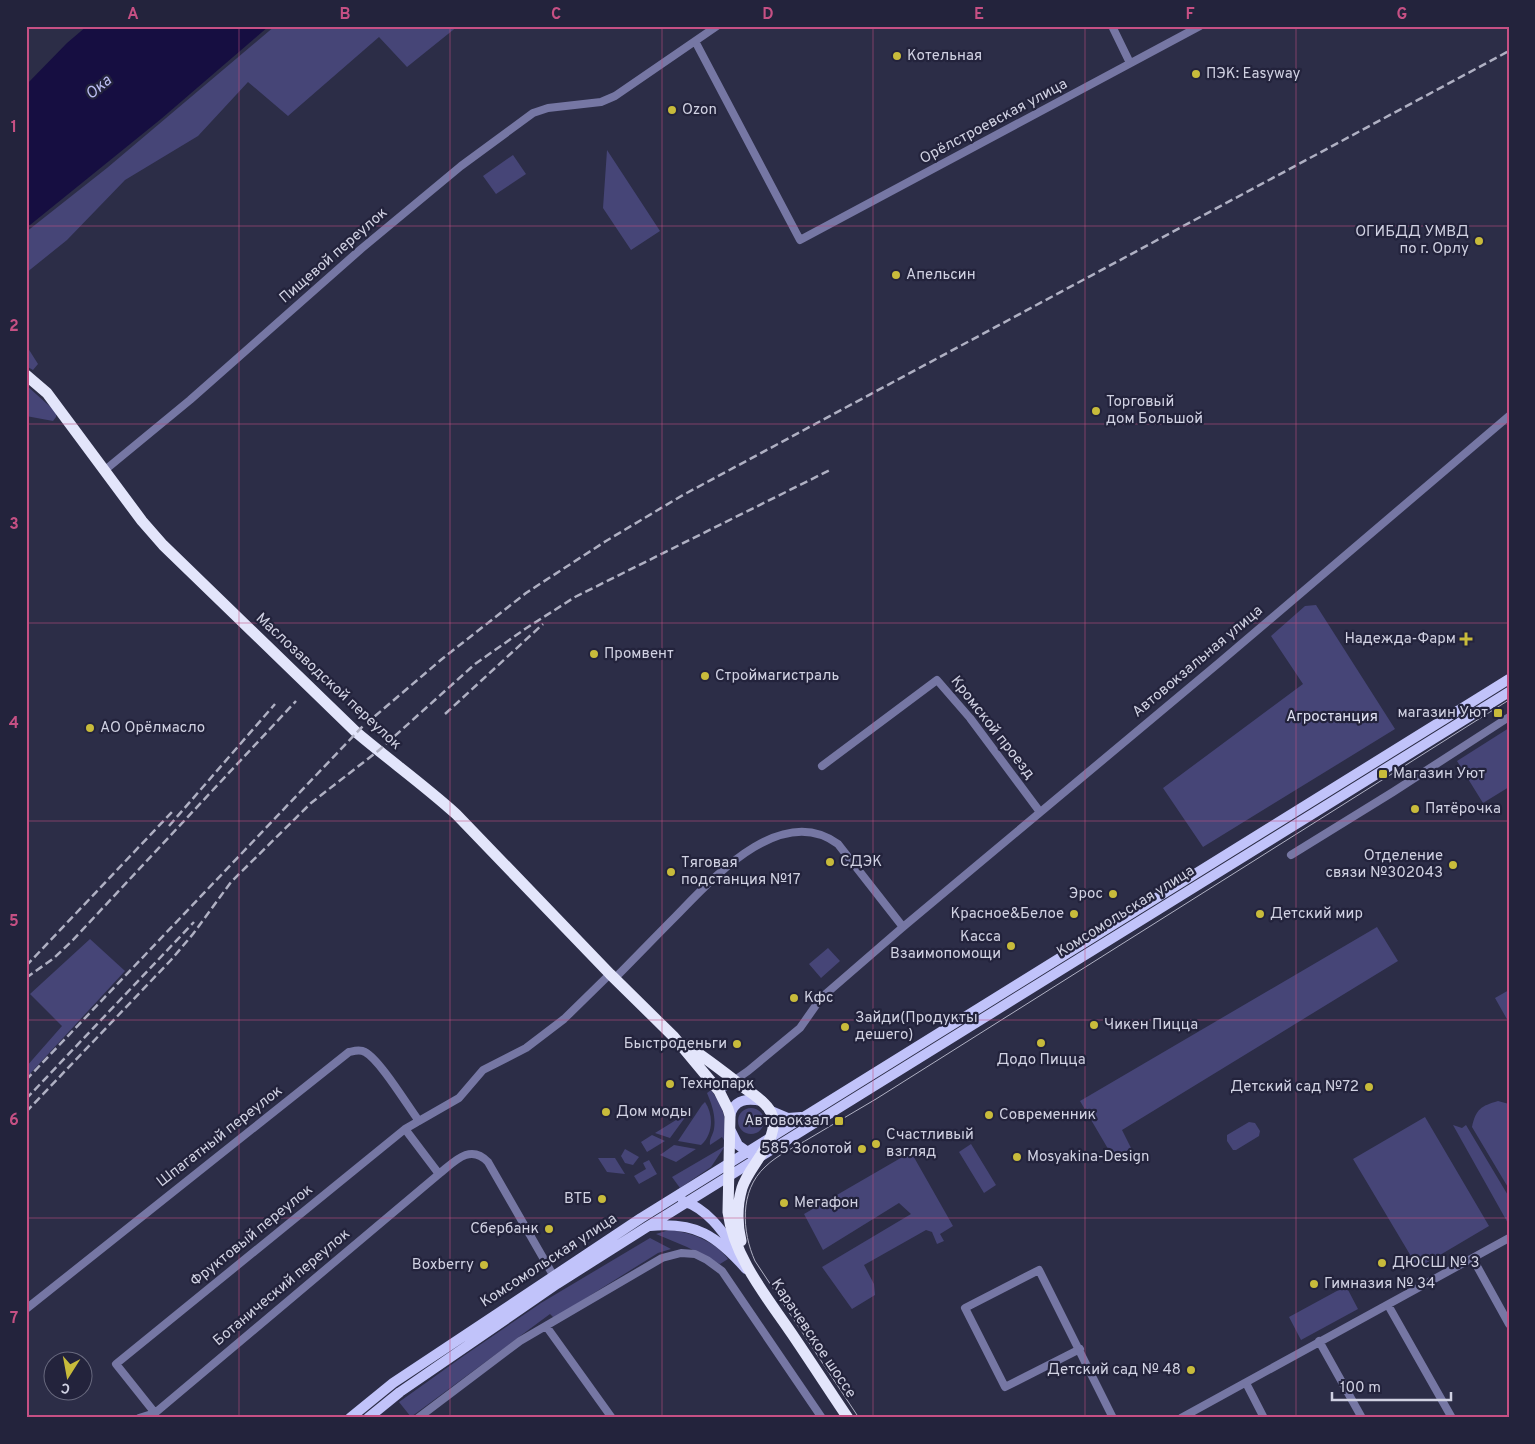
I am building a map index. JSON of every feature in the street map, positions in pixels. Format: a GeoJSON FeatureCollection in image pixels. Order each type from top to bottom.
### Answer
{"type":"FeatureCollection","features":[{"type":"Feature","properties":{"kind":"highway","name":"Маслозаводской переулок"},"geometry":{"type":"LineString","coordinates":[[26,375],[47,393],[142,521],[163,545],[356,732],[456,814],[612,976],[674,1037],[719,1091],[730,1116]]}},
{"type":"Feature","properties":{"kind":"highway","name":"Маслозаводской переулок"},"geometry":{"type":"LineString","coordinates":[[674,1037],[708,1059],[766,1105]]}},
{"type":"Feature","properties":{"kind":"highway"},"geometry":{"type":"LineString","coordinates":[[766,1105],[774,1122],[771,1137]]}},
{"type":"Feature","properties":{"kind":"highway"},"geometry":{"type":"LineString","coordinates":[[730,1116],[730,1223],[736,1242],[752,1276]]}},
{"type":"Feature","properties":{"kind":"highway","name":"Комсомольская улица"},"geometry":{"type":"LineString","coordinates":[[758,1158],[771,1137]]}},
{"type":"Feature","properties":{"kind":"highway"},"geometry":{"type":"LineString","coordinates":[[752,1276],[740,1236],[738,1210],[743,1184],[758,1158]]}},
{"type":"Feature","properties":{"kind":"highway","name":"Карачевское шоссе"},"geometry":{"type":"LineString","coordinates":[[752,1276],[843,1416]]}},
{"type":"Feature","properties":{"kind":"main road","name":"Комсомольская улица"},"geometry":{"type":"LineString","coordinates":[[350,1418],[393,1382],[553,1275],[771,1137],[1509,679]]}},
{"type":"Feature","properties":{"kind":"main road","name":"Комсомольская улица"},"geometry":{"type":"LineString","coordinates":[[368,1418],[423,1376],[557,1284],[647,1226],[1509,692]]}},
{"type":"Feature","properties":{"kind":"main road"},"geometry":{"type":"LineString","coordinates":[[730,1116],[731,1109],[745,1099],[766,1105],[788,1118],[805,1116]]}},
{"type":"Feature","properties":{"kind":"main road"},"geometry":{"type":"LineString","coordinates":[[730,1130],[738,1145],[746,1153],[758,1158]]}},
{"type":"Feature","properties":{"kind":"main road"},"geometry":{"type":"LineString","coordinates":[[673,1199],[687,1202],[715,1223],[752,1276]]}},
{"type":"Feature","properties":{"kind":"main road"},"geometry":{"type":"LineString","coordinates":[[647,1226],[679,1225],[696,1230],[727,1248],[752,1276]]}},
{"type":"Feature","properties":{"kind":"street","name":"Пищевой переулок"},"geometry":{"type":"LineString","coordinates":[[105,470],[190,400],[361,249],[470,159],[540,110],[601,102],[615,96],[717,26]]}},
{"type":"Feature","properties":{"kind":"street"},"geometry":{"type":"LineString","coordinates":[[1112,26],[1130,63]]}},
{"type":"Feature","properties":{"kind":"street","name":"Орёлстроевская улица"},"geometry":{"type":"LineString","coordinates":[[695,41],[800,240],[1200,26]]}},
{"type":"Feature","properties":{"kind":"street","name":"Автовокзальная улица"},"geometry":{"type":"LineString","coordinates":[[719,1091],[800,1028],[821,998],[903,927],[1509,416]]}},
{"type":"Feature","properties":{"kind":"street","name":"Кромской проезд"},"geometry":{"type":"LineString","coordinates":[[822,766],[937,680],[970,718],[1040,812]]}},
{"type":"Feature","properties":{"kind":"street"},"geometry":{"type":"LineString","coordinates":[[1291,855],[1509,717]]}},
{"type":"Feature","properties":{"kind":"street"},"geometry":{"type":"LineString","coordinates":[[612,976],[707,884],[728,867],[762,843],[774,837],[794,832],[808,831],[819,834],[828,837],[838,844],[903,927]]}},
{"type":"Feature","properties":{"kind":"street","name":"Фруктовый переулок"},"geometry":{"type":"LineString","coordinates":[[155,1413],[116,1364],[405,1129],[459,1098],[483,1070],[526,1048],[564,1019],[612,976]]}},
{"type":"Feature","properties":{"kind":"street","name":"Шпагатный переулок"},"geometry":{"type":"LineString","coordinates":[[26,1309],[349,1052],[356,1050],[364,1052],[377,1064],[418,1121]]}},
{"type":"Feature","properties":{"kind":"street"},"geometry":{"type":"LineString","coordinates":[[405,1129],[439,1174]]}},
{"type":"Feature","properties":{"kind":"street","name":"Ботанический переулок"},"geometry":{"type":"LineString","coordinates":[[139,1418],[155,1413],[465,1154],[471,1153],[484,1157],[505,1189],[553,1275]]}},
{"type":"Feature","properties":{"kind":"street"},"geometry":{"type":"LineString","coordinates":[[1181,1418],[1509,1238]]}},
{"type":"Feature","properties":{"kind":"street"},"geometry":{"type":"LineString","coordinates":[[418,1418],[520,1341],[662,1258],[681,1253],[695,1254],[707,1260],[724,1274],[822,1418]]}},
{"type":"Feature","properties":{"kind":"street"},"geometry":{"type":"LineString","coordinates":[[1473,1259],[1509,1324]]}},
{"type":"Feature","properties":{"kind":"street"},"geometry":{"type":"LineString","coordinates":[[1080,1349],[1005,1388],[965,1308],[1039,1270],[1080,1349],[1113,1418]]}},
{"type":"Feature","properties":{"kind":"street"},"geometry":{"type":"LineString","coordinates":[[1388,1305],[1452,1418]]}},
{"type":"Feature","properties":{"kind":"street"},"geometry":{"type":"LineString","coordinates":[[546,1326],[612,1418]]}},
{"type":"Feature","properties":{"kind":"street"},"geometry":{"type":"LineString","coordinates":[[1319,1341],[1362,1418]]}},
{"type":"Feature","properties":{"kind":"street"},"geometry":{"type":"LineString","coordinates":[[1246,1383],[1264,1418]]}},
{"type":"Feature","properties":{"kind":"green space"},"geometry":{"type":"Polygon","coordinates":[[[275,26],[458,26],[407,67],[379,37],[288,116],[248,82],[198,136],[125,180],[67,240],[26,273],[26,232],[107,168],[275,26]]]}},
{"type":"Feature","properties":{"kind":"green space"},"geometry":{"type":"Polygon","coordinates":[[[607,150],[660,231],[631,250],[603,208],[607,150]]]}},
{"type":"Feature","properties":{"kind":"green space"},"geometry":{"type":"Polygon","coordinates":[[[513,155],[526,174],[496,194],[483,176],[513,155]]]}},
{"type":"Feature","properties":{"kind":"green space"},"geometry":{"type":"Polygon","coordinates":[[[26,345],[38,364],[33,370],[26,366],[26,345]]]}},
{"type":"Feature","properties":{"kind":"green space"},"geometry":{"type":"Polygon","coordinates":[[[26,385],[56,412],[56,417],[53,421],[26,416],[26,385]]]}},
{"type":"Feature","properties":{"kind":"green space","name":"Агростанция"},"geometry":{"type":"Polygon","coordinates":[[[1316,605],[1395,729],[1203,847],[1163,788],[1303,684],[1271,636],[1305,606],[1316,605]]]}},
{"type":"Feature","properties":{"kind":"green space"},"geometry":{"type":"Polygon","coordinates":[[[1509,728],[1509,787],[1483,803],[1457,761],[1509,728]]]}},
{"type":"Feature","properties":{"kind":"green space"},"geometry":{"type":"Polygon","coordinates":[[[1377,927],[1398,961],[1122,1130],[1131,1148],[1114,1159],[1080,1101],[1377,927]]]}},
{"type":"Feature","properties":{"kind":"green space"},"geometry":{"type":"Polygon","coordinates":[[[90,939],[125,971],[26,1078],[26,1067],[62,1026],[30,994],[90,939]]]}},
{"type":"Feature","properties":{"kind":"green space"},"geometry":{"type":"Polygon","coordinates":[[[828,948],[840,961],[821,978],[809,964],[828,948]]]}},
{"type":"Feature","properties":{"kind":"green space"},"geometry":{"type":"Polygon","coordinates":[[[1509,990],[1509,1025],[1495,998],[1509,990]]]}},
{"type":"Feature","properties":{"kind":"green space"},"geometry":{"type":"Polygon","coordinates":[[[711,1090],[722,1109],[725,1120],[725,1142],[722,1137],[710,1145],[714,1131],[714,1120],[707,1093],[711,1090]]]}},
{"type":"Feature","properties":{"kind":"green space"},"geometry":{"type":"Polygon","coordinates":[[[1498,1101],[1509,1104],[1509,1189],[1472,1127],[1475,1116],[1480,1109],[1498,1101]]]}},
{"type":"Feature","properties":{"kind":"green space"},"geometry":{"type":"Polygon","coordinates":[[[705,1102],[710,1113],[711,1125],[705,1141],[701,1145],[678,1141],[702,1105],[705,1102]]]}},
{"type":"Feature","properties":{"kind":"green space"},"geometry":{"type":"Polygon","coordinates":[[[751,1108],[761,1111],[764,1121],[761,1131],[751,1134],[741,1131],[738,1121],[741,1111],[751,1108]]]}},
{"type":"Feature","properties":{"kind":"green space"},"geometry":{"type":"Polygon","coordinates":[[[689,1112],[670,1138],[655,1133],[689,1112]]]}},
{"type":"Feature","properties":{"kind":"green space"},"geometry":{"type":"Polygon","coordinates":[[[1425,1117],[1489,1226],[1418,1268],[1353,1159],[1425,1117]]]}},
{"type":"Feature","properties":{"kind":"green space"},"geometry":{"type":"Polygon","coordinates":[[[1249,1122],[1255,1123],[1260,1131],[1259,1136],[1233,1150],[1227,1141],[1227,1135],[1249,1122]]]}},
{"type":"Feature","properties":{"kind":"green space"},"geometry":{"type":"Polygon","coordinates":[[[1453,1125],[1462,1128],[1466,1125],[1509,1197],[1509,1225],[1453,1125]]]}},
{"type":"Feature","properties":{"kind":"green space"},"geometry":{"type":"Polygon","coordinates":[[[652,1135],[665,1141],[647,1152],[641,1142],[652,1135]]]}},
{"type":"Feature","properties":{"kind":"green space"},"geometry":{"type":"Polygon","coordinates":[[[971,1144],[996,1185],[984,1193],[959,1152],[971,1144]]]}},
{"type":"Feature","properties":{"kind":"green space"},"geometry":{"type":"Polygon","coordinates":[[[674,1145],[696,1149],[676,1162],[660,1155],[674,1145]]]}},
{"type":"Feature","properties":{"kind":"green space"},"geometry":{"type":"Polygon","coordinates":[[[725,1146],[711,1167],[680,1188],[672,1177],[725,1146]]]}},
{"type":"Feature","properties":{"kind":"green space"},"geometry":{"type":"Polygon","coordinates":[[[625,1149],[639,1157],[633,1165],[625,1163],[621,1156],[625,1149]]]}},
{"type":"Feature","properties":{"kind":"green space"},"geometry":{"type":"Polygon","coordinates":[[[911,1152],[953,1226],[940,1234],[944,1241],[937,1244],[932,1232],[926,1230],[864,1265],[874,1284],[875,1295],[852,1309],[822,1267],[911,1214],[899,1203],[823,1250],[804,1214],[911,1152]]]}},
{"type":"Feature","properties":{"kind":"green space"},"geometry":{"type":"Polygon","coordinates":[[[598,1158],[615,1158],[625,1174],[607,1172],[598,1158]]]}},
{"type":"Feature","properties":{"kind":"green space"},"geometry":{"type":"Polygon","coordinates":[[[649,1160],[657,1174],[639,1184],[634,1176],[646,1169],[643,1163],[649,1160]]]}},
{"type":"Feature","properties":{"kind":"green space"},"geometry":{"type":"Polygon","coordinates":[[[669,1230],[701,1238],[716,1247],[728,1259],[720,1264],[656,1234],[669,1230]]]}},
{"type":"Feature","properties":{"kind":"green space"},"geometry":{"type":"Polygon","coordinates":[[[650,1238],[671,1249],[658,1253],[554,1318],[550,1314],[411,1417],[399,1402],[541,1303],[650,1238]]]}},
{"type":"Feature","properties":{"kind":"green space"},"geometry":{"type":"Polygon","coordinates":[[[1346,1286],[1358,1309],[1301,1340],[1289,1317],[1346,1286]]]}},
{"type":"Feature","properties":{"kind":"water","name":"Ока"},"geometry":{"type":"Polygon","coordinates":[[[87,26],[269,26],[161,119],[30,225],[26,226],[26,85],[67,43],[87,26]]]}},
{"type":"Feature","properties":{"kind":"tram line"},"geometry":{"type":"LineString","coordinates":[[859,1418],[755,1261],[747,1237],[745,1212],[751,1188],[765,1167],[781,1155],[876,1099],[1509,700]]}},
{"type":"Feature","properties":{"kind":"railway"},"geometry":{"type":"LineString","coordinates":[[26,1080],[361,728],[442,659],[526,593],[606,541],[683,495],[1509,51]]}},
{"type":"Feature","properties":{"kind":"railway"},"geometry":{"type":"LineString","coordinates":[[26,1112],[171,960],[193,934],[231,882],[311,803],[378,751],[475,664],[575,597],[832,469]]}},
{"type":"Feature","properties":{"kind":"railway"},"geometry":{"type":"LineString","coordinates":[[445,714],[543,624]]}},
{"type":"Feature","properties":{"kind":"railway"},"geometry":{"type":"LineString","coordinates":[[26,978],[54,958],[72,941],[296,701]]}},
{"type":"Feature","properties":{"kind":"railway"},"geometry":{"type":"LineString","coordinates":[[169,826],[275,704]]}},
{"type":"Feature","properties":{"kind":"railway"},"geometry":{"type":"LineString","coordinates":[[26,966],[172,812]]}},
{"type":"Feature","properties":{"kind":"railway"},"geometry":{"type":"LineString","coordinates":[[26,1099],[194,922]]}},
{"type":"Feature","properties":{"kind":"place","name":"Котельная"},"geometry":{"type":"Point","coordinates":[897,56]}},
{"type":"Feature","properties":{"kind":"place","name":"ПЭК: Easyway"},"geometry":{"type":"Point","coordinates":[1196,74]}},
{"type":"Feature","properties":{"kind":"place","name":"Ozon"},"geometry":{"type":"Point","coordinates":[672,110]}},
{"type":"Feature","properties":{"kind":"place","name":"ОГИБДД УМВД по г. Орлу"},"geometry":{"type":"Point","coordinates":[1479,241]}},
{"type":"Feature","properties":{"kind":"place","name":"Апельсин"},"geometry":{"type":"Point","coordinates":[896,275]}},
{"type":"Feature","properties":{"kind":"place","name":"Торговый дом Большой"},"geometry":{"type":"Point","coordinates":[1096,411]}},
{"type":"Feature","properties":{"kind":"place","name":"Надежда-Фарм"},"geometry":{"type":"Point","coordinates":[1466,639]}},
{"type":"Feature","properties":{"kind":"place","name":"Промвент"},"geometry":{"type":"Point","coordinates":[594,654]}},
{"type":"Feature","properties":{"kind":"place","name":"Строймагистраль"},"geometry":{"type":"Point","coordinates":[705,676]}},
{"type":"Feature","properties":{"kind":"place","name":"магазин Уют"},"geometry":{"type":"Point","coordinates":[1498,713]}},
{"type":"Feature","properties":{"kind":"place","name":"АО Орёлмасло"},"geometry":{"type":"Point","coordinates":[90,728]}},
{"type":"Feature","properties":{"kind":"place","name":"Магазин Уют"},"geometry":{"type":"Point","coordinates":[1383,774]}},
{"type":"Feature","properties":{"kind":"place","name":"Пятёрочка"},"geometry":{"type":"Point","coordinates":[1415,809]}},
{"type":"Feature","properties":{"kind":"place","name":"СДЭК"},"geometry":{"type":"Point","coordinates":[830,862]}},
{"type":"Feature","properties":{"kind":"place","name":"Отделение связи №302043"},"geometry":{"type":"Point","coordinates":[1453,865]}},
{"type":"Feature","properties":{"kind":"place","name":"Тяговая подстанция №17"},"geometry":{"type":"Point","coordinates":[671,872]}},
{"type":"Feature","properties":{"kind":"place","name":"Эрос"},"geometry":{"type":"Point","coordinates":[1113,894]}},
{"type":"Feature","properties":{"kind":"place","name":"Красное&Белое"},"geometry":{"type":"Point","coordinates":[1074,914]}},
{"type":"Feature","properties":{"kind":"place","name":"Детский мир"},"geometry":{"type":"Point","coordinates":[1260,914]}},
{"type":"Feature","properties":{"kind":"place","name":"Касса Взаимопомощи"},"geometry":{"type":"Point","coordinates":[1011,946]}},
{"type":"Feature","properties":{"kind":"place","name":"Кфс"},"geometry":{"type":"Point","coordinates":[794,998]}},
{"type":"Feature","properties":{"kind":"place","name":"Чикен Пицца"},"geometry":{"type":"Point","coordinates":[1094,1025]}},
{"type":"Feature","properties":{"kind":"place","name":"Зайди(Продукты дешего)"},"geometry":{"type":"Point","coordinates":[845,1027]}},
{"type":"Feature","properties":{"kind":"place","name":"Додо Пицца"},"geometry":{"type":"Point","coordinates":[1041,1043]}},
{"type":"Feature","properties":{"kind":"place","name":"Быстроденьги"},"geometry":{"type":"Point","coordinates":[737,1044]}},
{"type":"Feature","properties":{"kind":"place","name":"Технопарк"},"geometry":{"type":"Point","coordinates":[670,1084]}},
{"type":"Feature","properties":{"kind":"place","name":"Детский сад №72"},"geometry":{"type":"Point","coordinates":[1369,1087]}},
{"type":"Feature","properties":{"kind":"place","name":"Дом моды"},"geometry":{"type":"Point","coordinates":[606,1112]}},
{"type":"Feature","properties":{"kind":"place","name":"Современник"},"geometry":{"type":"Point","coordinates":[989,1115]}},
{"type":"Feature","properties":{"kind":"place","name":"Автовокзал"},"geometry":{"type":"Point","coordinates":[839,1121]}},
{"type":"Feature","properties":{"kind":"place","name":"Счастливый взгляд"},"geometry":{"type":"Point","coordinates":[876,1144]}},
{"type":"Feature","properties":{"kind":"place","name":"585 Золотой"},"geometry":{"type":"Point","coordinates":[862,1149]}},
{"type":"Feature","properties":{"kind":"place","name":"Mosyakina-Design"},"geometry":{"type":"Point","coordinates":[1017,1157]}},
{"type":"Feature","properties":{"kind":"place","name":"ВТБ"},"geometry":{"type":"Point","coordinates":[602,1199]}},
{"type":"Feature","properties":{"kind":"place","name":"Мегафон"},"geometry":{"type":"Point","coordinates":[784,1203]}},
{"type":"Feature","properties":{"kind":"place","name":"Сбербанк"},"geometry":{"type":"Point","coordinates":[549,1229]}},
{"type":"Feature","properties":{"kind":"place","name":"ДЮСШ № 3"},"geometry":{"type":"Point","coordinates":[1382,1263]}},
{"type":"Feature","properties":{"kind":"place","name":"Boxberry"},"geometry":{"type":"Point","coordinates":[484,1265]}},
{"type":"Feature","properties":{"kind":"place","name":"Гимназия № 34"},"geometry":{"type":"Point","coordinates":[1314,1284]}},
{"type":"Feature","properties":{"kind":"place","name":"Детский сад № 48"},"geometry":{"type":"Point","coordinates":[1191,1370]}}]}
